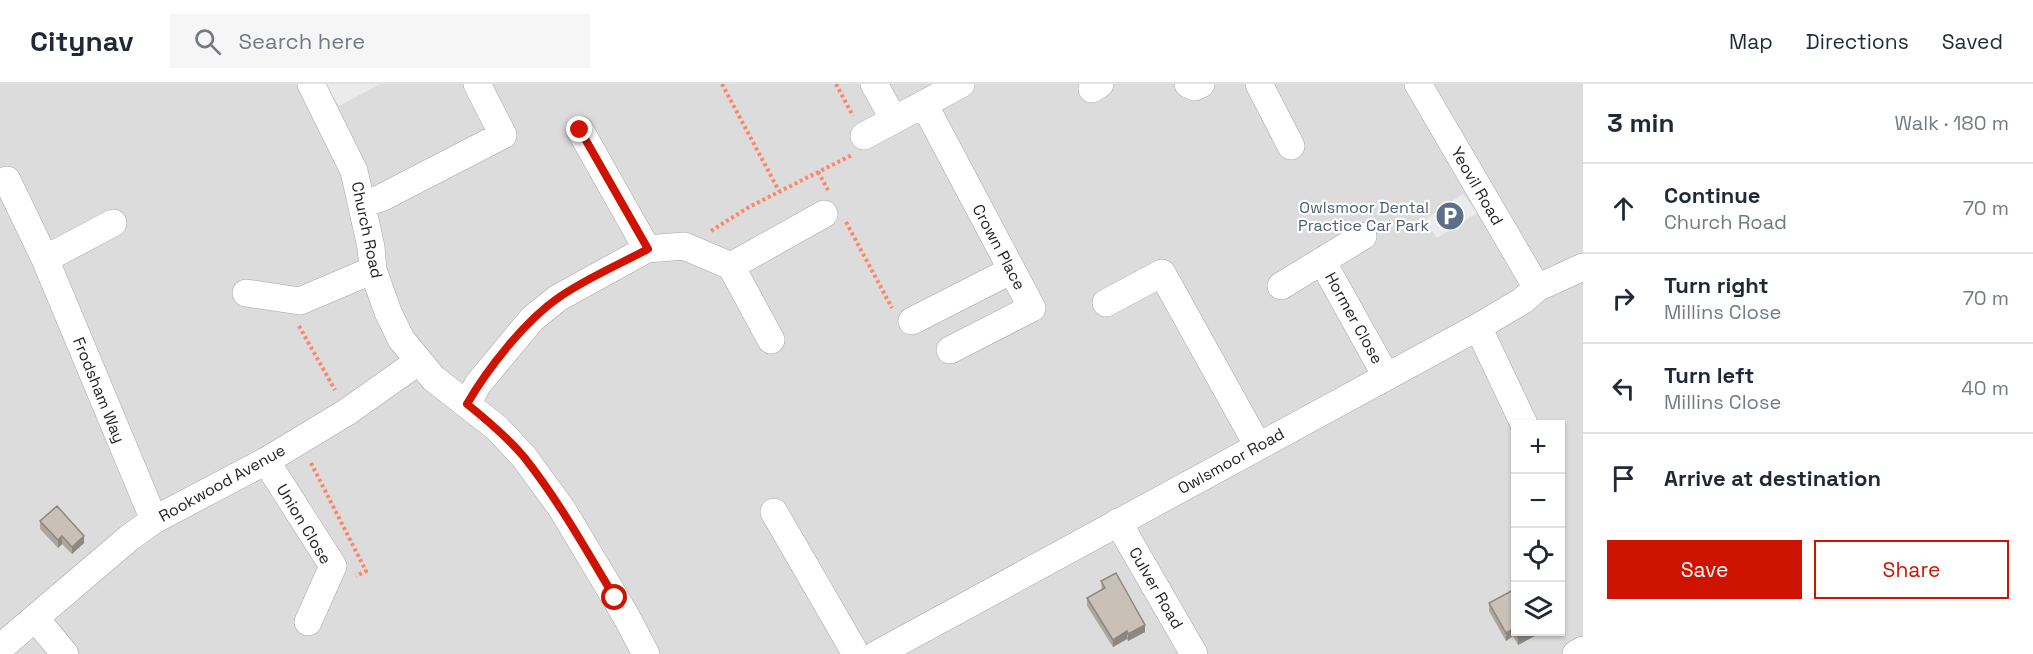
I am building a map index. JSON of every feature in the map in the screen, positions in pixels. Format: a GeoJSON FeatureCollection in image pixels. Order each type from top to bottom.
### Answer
{"type":"FeatureCollection","features":[{"type":"Feature","properties":{"kind":"street","name":"Church Road"},"geometry":{"type":"LineString","coordinates":[[312,84],[354,171],[373,270],[388,312],[401,339],[433,378],[497,428],[524,457],[562,509],[626,616],[645,654]]}},
{"type":"Feature","properties":{"kind":"street"},"geometry":{"type":"LineString","coordinates":[[362,204],[381,198],[503,135],[477,84]]}},
{"type":"Feature","properties":{"kind":"street"},"geometry":{"type":"LineString","coordinates":[[874,84],[894,120]]}},
{"type":"Feature","properties":{"kind":"street"},"geometry":{"type":"LineString","coordinates":[[864,136],[961,84]]}},
{"type":"Feature","properties":{"kind":"street"},"geometry":{"type":"LineString","coordinates":[[1188,84],[1195,87],[1201,84]]}},
{"type":"Feature","properties":{"kind":"street"},"geometry":{"type":"LineString","coordinates":[[1258,84],[1291,146]]}},
{"type":"Feature","properties":{"kind":"street","name":"Yeovil Road"},"geometry":{"type":"LineString","coordinates":[[1418,84],[1537,288]]}},
{"type":"Feature","properties":{"kind":"street","name":"Crown Place"},"geometry":{"type":"LineString","coordinates":[[924,104],[1032,308],[950,350]]}},
{"type":"Feature","properties":{"kind":"street"},"geometry":{"type":"LineString","coordinates":[[580,130],[648,249]]}},
{"type":"Feature","properties":{"kind":"street","name":"Frodsham Way"},"geometry":{"type":"LineString","coordinates":[[7,180],[45,258],[154,520]]}},
{"type":"Feature","properties":{"kind":"street"},"geometry":{"type":"LineString","coordinates":[[731,266],[833,210]]}},
{"type":"Feature","properties":{"kind":"street"},"geometry":{"type":"LineString","coordinates":[[45,258],[113,223]]}},
{"type":"Feature","properties":{"kind":"street","name":"Hormer Close"},"geometry":{"type":"LineString","coordinates":[[1281,286],[1363,236]]}},
{"type":"Feature","properties":{"kind":"street"},"geometry":{"type":"LineString","coordinates":[[467,404],[478,384],[532,320],[558,298],[648,249],[684,246],[731,266],[771,340]]}},
{"type":"Feature","properties":{"kind":"street","name":"Hormer Close"},"geometry":{"type":"LineString","coordinates":[[1322,261],[1386,376]]}},
{"type":"Feature","properties":{"kind":"street","name":"Owlsmoor Road"},"geometry":{"type":"LineString","coordinates":[[878,654],[1478,327],[1522,301],[1537,288],[1583,267]]}},
{"type":"Feature","properties":{"kind":"street"},"geometry":{"type":"LineString","coordinates":[[246,293],[300,301],[373,270]]}},
{"type":"Feature","properties":{"kind":"street"},"geometry":{"type":"LineString","coordinates":[[912,321],[1012,270]]}},
{"type":"Feature","properties":{"kind":"street"},"geometry":{"type":"LineString","coordinates":[[1106,303],[1162,273],[1258,446]]}},
{"type":"Feature","properties":{"kind":"street"},"geometry":{"type":"LineString","coordinates":[[1478,327],[1522,420]]}},
{"type":"Feature","properties":{"kind":"street","name":"Rookwood Avenue"},"geometry":{"type":"LineString","coordinates":[[0,648],[129,538],[154,520],[266,461],[347,412],[419,361]]}},
{"type":"Feature","properties":{"kind":"street","name":"Union Close"},"geometry":{"type":"LineString","coordinates":[[266,461],[333,566],[308,622]]}},
{"type":"Feature","properties":{"kind":"street"},"geometry":{"type":"LineString","coordinates":[[774,512],[856,654]]}},
{"type":"Feature","properties":{"kind":"street","name":"Culver Road"},"geometry":{"type":"LineString","coordinates":[[1118,522],[1194,654]]}},
{"type":"Feature","properties":{"kind":"street"},"geometry":{"type":"LineString","coordinates":[[36,619],[65,654]]}},
{"type":"Feature","properties":{"kind":"street"},"geometry":{"type":"LineString","coordinates":[[1576,654],[1583,650]]}},
{"type":"Feature","properties":{"kind":"path"},"geometry":{"type":"LineString","coordinates":[[722,84],[779,191]]}},
{"type":"Feature","properties":{"kind":"path"},"geometry":{"type":"LineString","coordinates":[[684,246],[749,207],[856,153],[864,136],[836,84]]}},
{"type":"Feature","properties":{"kind":"path"},"geometry":{"type":"LineString","coordinates":[[818,172],[833,210],[897,317],[912,321]]}},
{"type":"Feature","properties":{"kind":"path"},"geometry":{"type":"LineString","coordinates":[[285,299],[347,412]]}},
{"type":"Feature","properties":{"kind":"shaded area"},"geometry":{"type":"Polygon","coordinates":[[[0,84],[1583,84],[1583,654],[0,654],[0,84]]]}},
{"type":"Feature","properties":{"kind":"shaded area"},"geometry":{"type":"Polygon","coordinates":[[[325,84],[380,84],[339,106],[325,84]]]}},
{"type":"Feature","properties":{"kind":"shaded area","name":"Owlsmoor Dental Practice Car Park"},"geometry":{"type":"Polygon","coordinates":[[[1463,194],[1477,213],[1437,238],[1424,220],[1463,194]]]}},
{"type":"Feature","properties":{"kind":"building"},"geometry":{"type":"Polygon","coordinates":[[[57,506],[84,536],[72,547],[62,536],[58,540],[40,521],[57,506]]]}},
{"type":"Feature","properties":{"kind":"building"},"geometry":{"type":"Polygon","coordinates":[[[1116,573],[1145,625],[1128,634],[1127,631],[1113,640],[1087,598],[1105,588],[1101,581],[1116,573]]]}},
{"type":"Feature","properties":{"kind":"building"},"geometry":{"type":"Polygon","coordinates":[[[1511,591],[1511,630],[1506,633],[1489,603],[1511,591]]]}},
{"type":"Feature","properties":{"kind":"place","name":"Owlsmoor Dental Practice Car Park"},"geometry":{"type":"Point","coordinates":[1450,216]}},
{"type":"Feature","properties":{"kind":"route"},"geometry":{"type":"LineString","coordinates":[[580,130],[648,249],[558,298],[532,320],[478,384],[467,404],[497,428],[524,457],[562,509],[615,598]]}}]}
